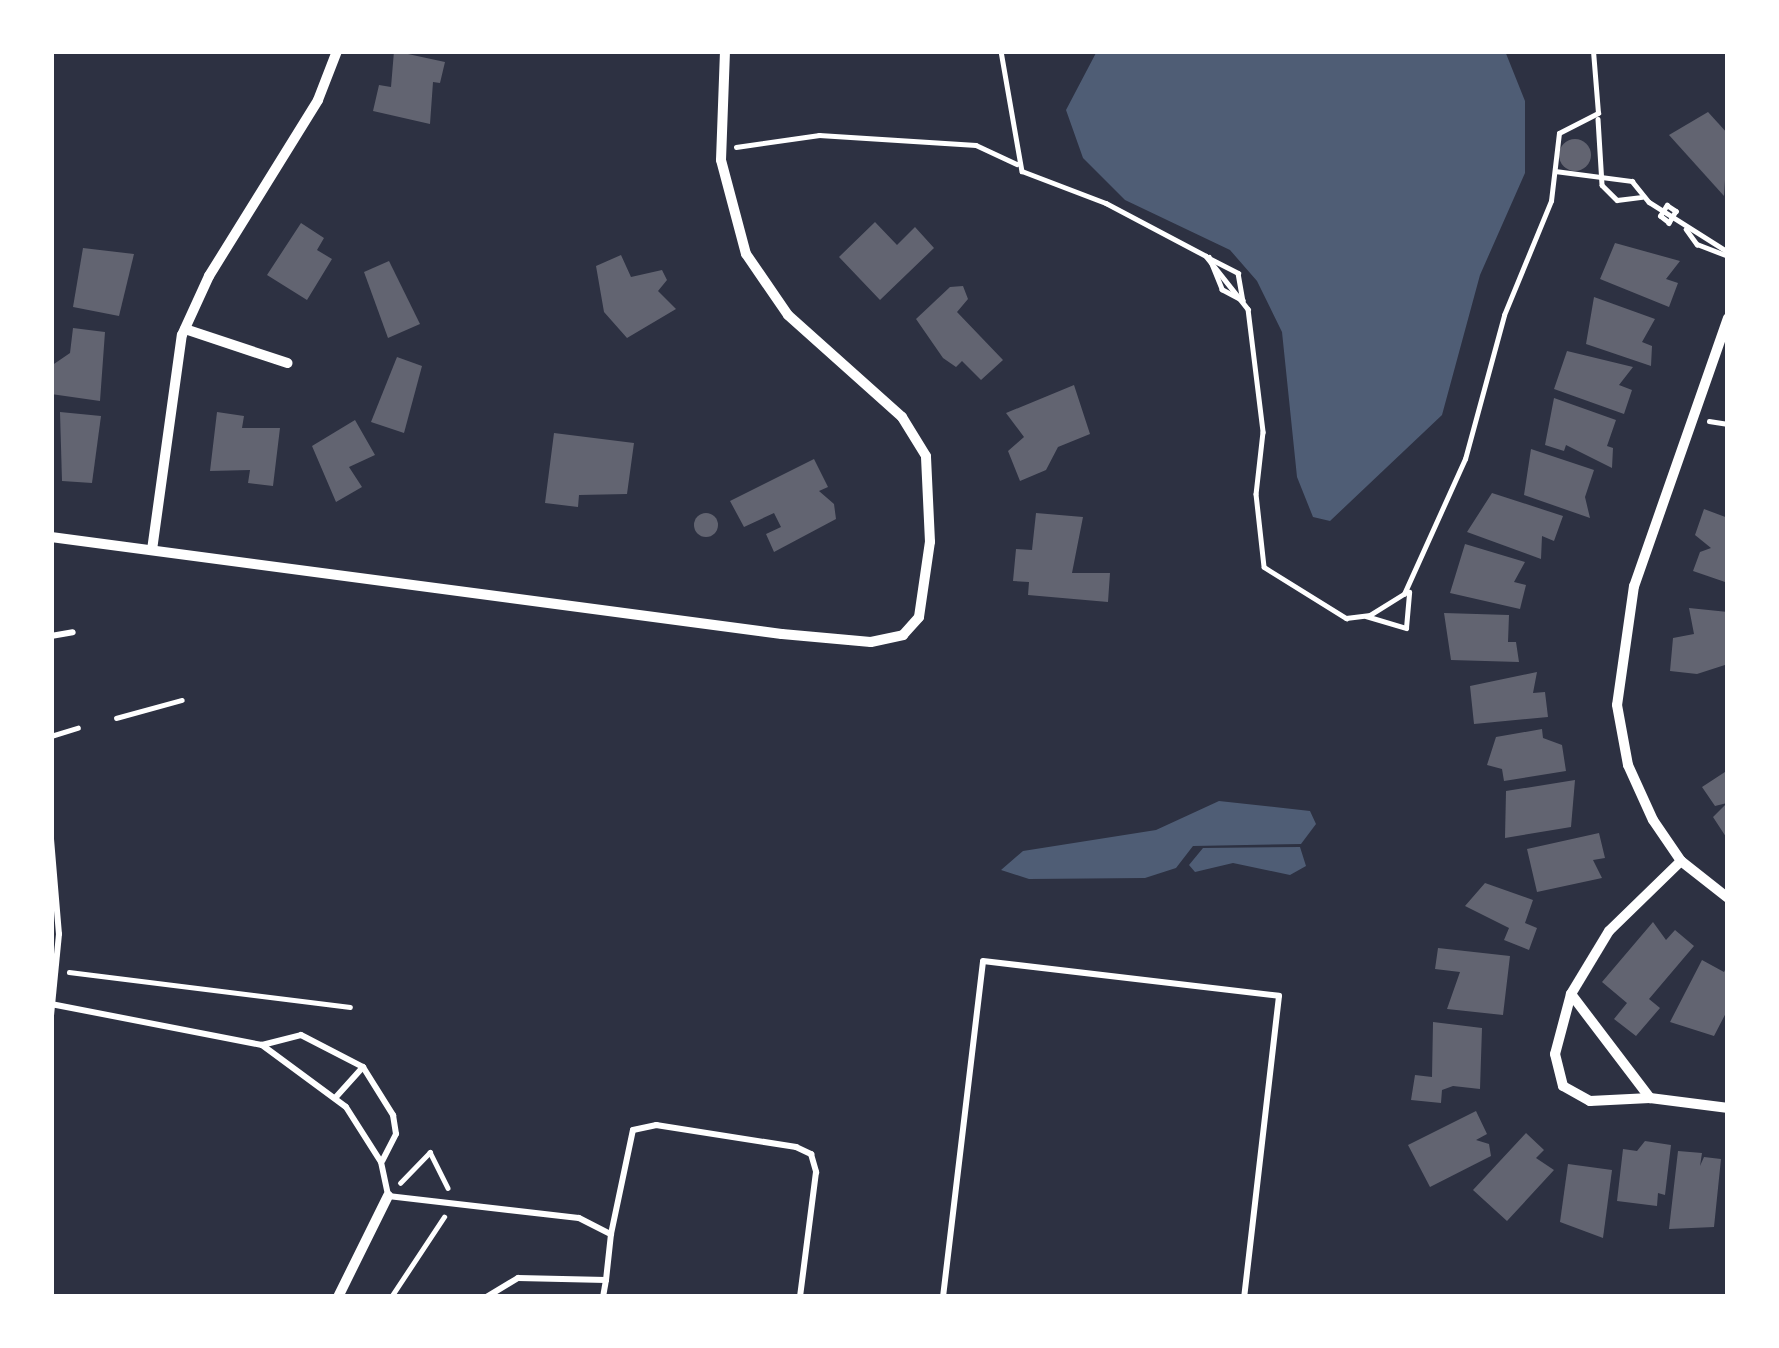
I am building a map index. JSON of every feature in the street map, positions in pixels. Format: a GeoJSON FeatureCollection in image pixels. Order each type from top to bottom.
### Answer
{"type":"FeatureCollection","features":[{"type":"Feature","properties":{"kind":"street"},"geometry":{"type":"LineString","coordinates":[[152,550],[185,329],[312,111],[337,51]]}},
{"type":"Feature","properties":{"kind":"street"},"geometry":{"type":"LineString","coordinates":[[51,536],[782,634],[871,642],[903,635],[920,617],[930,542],[926,457],[902,417],[766,286],[732,221],[720,147],[725,51]]}},
{"type":"Feature","properties":{"kind":"street"},"geometry":{"type":"LineString","coordinates":[[1728,318],[1634,586],[1618,662],[1628,765],[1681,861],[1728,898]]}},
{"type":"Feature","properties":{"kind":"street"},"geometry":{"type":"LineString","coordinates":[[185,329],[286,363]]}},
{"type":"Feature","properties":{"kind":"street"},"geometry":{"type":"LineString","coordinates":[[1681,861],[1609,931],[1571,994],[1555,1054],[1563,1086],[1590,1101],[1650,1098],[1728,1108]]}},
{"type":"Feature","properties":{"kind":"street"},"geometry":{"type":"LineString","coordinates":[[1571,994],[1650,1098]]}},
{"type":"Feature","properties":{"kind":"street"},"geometry":{"type":"LineString","coordinates":[[338,1297],[388,1196]]}},
{"type":"Feature","properties":{"kind":"lane"},"geometry":{"type":"LineString","coordinates":[[51,636],[73,632]]}},
{"type":"Feature","properties":{"kind":"lane"},"geometry":{"type":"LineString","coordinates":[[51,839],[57,970],[51,1016]]}},
{"type":"Feature","properties":{"kind":"lane"},"geometry":{"type":"LineString","coordinates":[[943,1297],[983,961],[1279,996],[1244,1297]]}},
{"type":"Feature","properties":{"kind":"lane"},"geometry":{"type":"LineString","coordinates":[[52,1004],[262,1046],[316,1038],[363,1067],[394,1115],[396,1134],[381,1162]]}},
{"type":"Feature","properties":{"kind":"lane"},"geometry":{"type":"LineString","coordinates":[[262,1046],[335,1097],[381,1162],[388,1196],[579,1218],[611,1234]]}},
{"type":"Feature","properties":{"kind":"lane"},"geometry":{"type":"LineString","coordinates":[[335,1097],[363,1067]]}},
{"type":"Feature","properties":{"kind":"lane"},"geometry":{"type":"LineString","coordinates":[[603,1297],[633,1130],[656,1125],[811,1154],[816,1172],[800,1297]]}},
{"type":"Feature","properties":{"kind":"lane"},"geometry":{"type":"LineString","coordinates":[[486,1297],[518,1278],[606,1280]]}},
{"type":"Feature","properties":{"kind":"path"},"geometry":{"type":"LineString","coordinates":[[1001,51],[1017,164]]}},
{"type":"Feature","properties":{"kind":"path"},"geometry":{"type":"LineString","coordinates":[[1593,51],[1602,185],[1617,200],[1642,197]]}},
{"type":"Feature","properties":{"kind":"path"},"geometry":{"type":"LineString","coordinates":[[720,147],[819,135],[976,145],[1238,273],[1259,362],[1263,432],[1256,494],[1262,558],[1271,572],[1334,616],[1366,616],[1406,628],[1409,586],[1478,426],[1504,315],[1551,201],[1559,134],[1598,113]]}},
{"type":"Feature","properties":{"kind":"path"},"geometry":{"type":"LineString","coordinates":[[1555,172],[1624,178],[1672,218],[1712,236],[1726,253]]}},
{"type":"Feature","properties":{"kind":"path"},"geometry":{"type":"LineString","coordinates":[[1685,226],[1697,244],[1726,253]]}},
{"type":"Feature","properties":{"kind":"path"},"geometry":{"type":"LineString","coordinates":[[1209,258],[1222,290],[1243,301]]}},
{"type":"Feature","properties":{"kind":"path"},"geometry":{"type":"LineString","coordinates":[[1366,616],[1409,586]]}},
{"type":"Feature","properties":{"kind":"path"},"geometry":{"type":"LineString","coordinates":[[116,718],[182,700]]}},
{"type":"Feature","properties":{"kind":"path"},"geometry":{"type":"LineString","coordinates":[[51,736],[78,728]]}},
{"type":"Feature","properties":{"kind":"path"},"geometry":{"type":"LineString","coordinates":[[57,970],[350,1007]]}},
{"type":"Feature","properties":{"kind":"water"},"geometry":{"type":"Polygon","coordinates":[[[1097,51],[1505,51],[1525,101],[1525,173],[1480,275],[1442,415],[1330,521],[1313,517],[1297,477],[1282,332],[1257,281],[1230,250],[1125,200],[1083,158],[1066,110],[1097,51]]]}},
{"type":"Feature","properties":{"kind":"water"},"geometry":{"type":"Polygon","coordinates":[[[1219,801],[1310,811],[1316,824],[1301,844],[1193,846],[1176,868],[1145,878],[1029,879],[1001,870],[1023,851],[1156,830],[1219,801]]]}},
{"type":"Feature","properties":{"kind":"water"},"geometry":{"type":"Polygon","coordinates":[[[1300,847],[1306,866],[1290,875],[1233,863],[1195,872],[1189,865],[1203,848],[1300,847]]]}},
{"type":"Feature","properties":{"kind":"building"},"geometry":{"type":"Polygon","coordinates":[[[394,51],[445,62],[440,83],[433,82],[430,124],[373,111],[379,85],[391,87],[394,51]]]}},
{"type":"Feature","properties":{"kind":"building"},"geometry":{"type":"Polygon","coordinates":[[[1708,112],[1728,134],[1724,196],[1669,135],[1708,112]]]}},
{"type":"Feature","properties":{"kind":"building"},"geometry":{"type":"Polygon","coordinates":[[[1575,139],[1587,143],[1591,155],[1587,167],[1575,171],[1563,167],[1559,155],[1563,143],[1575,139]]]}},
{"type":"Feature","properties":{"kind":"building"},"geometry":{"type":"Polygon","coordinates":[[[875,222],[897,245],[915,227],[934,248],[880,300],[839,257],[875,222]]]}},
{"type":"Feature","properties":{"kind":"building"},"geometry":{"type":"Polygon","coordinates":[[[301,223],[324,238],[317,250],[332,259],[307,300],[267,275],[301,223]]]}},
{"type":"Feature","properties":{"kind":"building"},"geometry":{"type":"Polygon","coordinates":[[[1615,243],[1680,261],[1666,279],[1678,283],[1669,307],[1600,279],[1615,243]]]}},
{"type":"Feature","properties":{"kind":"building"},"geometry":{"type":"Polygon","coordinates":[[[83,248],[134,254],[119,316],[73,307],[83,248]]]}},
{"type":"Feature","properties":{"kind":"building"},"geometry":{"type":"Polygon","coordinates":[[[621,255],[631,277],[662,270],[667,280],[658,291],[676,309],[627,338],[604,312],[596,266],[621,255]]]}},
{"type":"Feature","properties":{"kind":"building"},"geometry":{"type":"Polygon","coordinates":[[[389,261],[420,324],[388,338],[364,272],[389,261]]]}},
{"type":"Feature","properties":{"kind":"building"},"geometry":{"type":"Polygon","coordinates":[[[963,286],[968,299],[957,312],[1003,360],[981,380],[962,361],[956,367],[943,358],[916,319],[950,287],[963,286]]]}},
{"type":"Feature","properties":{"kind":"building"},"geometry":{"type":"Polygon","coordinates":[[[1594,297],[1655,319],[1642,342],[1652,346],[1651,366],[1586,344],[1594,297]]]}},
{"type":"Feature","properties":{"kind":"building"},"geometry":{"type":"Polygon","coordinates":[[[73,328],[105,332],[100,401],[51,394],[51,366],[70,353],[73,328]]]}},
{"type":"Feature","properties":{"kind":"building"},"geometry":{"type":"Polygon","coordinates":[[[1567,351],[1633,367],[1619,385],[1632,390],[1624,414],[1554,389],[1567,351]]]}},
{"type":"Feature","properties":{"kind":"building"},"geometry":{"type":"Polygon","coordinates":[[[397,357],[422,366],[404,433],[371,422],[397,357]]]}},
{"type":"Feature","properties":{"kind":"building"},"geometry":{"type":"Polygon","coordinates":[[[1074,385],[1090,434],[1058,447],[1046,470],[1020,481],[1008,451],[1024,437],[1006,413],[1074,385]]]}},
{"type":"Feature","properties":{"kind":"building"},"geometry":{"type":"Polygon","coordinates":[[[1554,398],[1616,420],[1607,446],[1613,448],[1612,468],[1566,445],[1564,451],[1545,445],[1554,398]]]}},
{"type":"Feature","properties":{"kind":"building"},"geometry":{"type":"Polygon","coordinates":[[[60,412],[101,416],[92,483],[62,481],[60,412]]]}},
{"type":"Feature","properties":{"kind":"building"},"geometry":{"type":"Polygon","coordinates":[[[217,412],[244,416],[242,428],[280,428],[273,486],[248,483],[250,470],[210,471],[217,412]]]}},
{"type":"Feature","properties":{"kind":"building"},"geometry":{"type":"Polygon","coordinates":[[[355,420],[375,455],[349,467],[362,487],[336,502],[312,446],[355,420]]]}},
{"type":"Feature","properties":{"kind":"building"},"geometry":{"type":"Polygon","coordinates":[[[554,433],[634,443],[627,494],[579,495],[578,507],[545,503],[554,433]]]}},
{"type":"Feature","properties":{"kind":"building"},"geometry":{"type":"Polygon","coordinates":[[[1531,449],[1594,470],[1585,497],[1590,518],[1524,495],[1531,449]]]}},
{"type":"Feature","properties":{"kind":"building"},"geometry":{"type":"Polygon","coordinates":[[[814,459],[828,487],[819,491],[834,504],[836,519],[774,552],[766,534],[781,527],[774,513],[744,527],[730,501],[814,459]]]}},
{"type":"Feature","properties":{"kind":"building"},"geometry":{"type":"Polygon","coordinates":[[[1492,493],[1563,516],[1554,541],[1542,536],[1541,559],[1467,532],[1492,493]]]}},
{"type":"Feature","properties":{"kind":"building"},"geometry":{"type":"Polygon","coordinates":[[[1704,509],[1728,518],[1728,583],[1693,571],[1700,552],[1711,548],[1695,535],[1704,509]]]}},
{"type":"Feature","properties":{"kind":"building"},"geometry":{"type":"Polygon","coordinates":[[[706,513],[718,525],[706,537],[694,525],[706,513]]]}},
{"type":"Feature","properties":{"kind":"building"},"geometry":{"type":"Polygon","coordinates":[[[1036,513],[1083,517],[1072,573],[1110,573],[1108,602],[1028,595],[1029,582],[1013,581],[1016,549],[1032,550],[1036,513]]]}},
{"type":"Feature","properties":{"kind":"building"},"geometry":{"type":"Polygon","coordinates":[[[1465,544],[1525,562],[1514,582],[1526,585],[1520,609],[1450,593],[1465,544]]]}},
{"type":"Feature","properties":{"kind":"building"},"geometry":{"type":"Polygon","coordinates":[[[1689,608],[1728,612],[1728,664],[1697,674],[1670,671],[1673,638],[1694,634],[1689,608]]]}},
{"type":"Feature","properties":{"kind":"building"},"geometry":{"type":"Polygon","coordinates":[[[1444,613],[1509,615],[1508,642],[1516,642],[1519,662],[1451,660],[1444,613]]]}},
{"type":"Feature","properties":{"kind":"building"},"geometry":{"type":"Polygon","coordinates":[[[1537,672],[1533,693],[1545,692],[1548,717],[1474,724],[1470,686],[1537,672]]]}},
{"type":"Feature","properties":{"kind":"building"},"geometry":{"type":"Polygon","coordinates":[[[1542,729],[1543,738],[1562,745],[1566,771],[1504,781],[1502,769],[1487,765],[1496,737],[1542,729]]]}},
{"type":"Feature","properties":{"kind":"building"},"geometry":{"type":"Polygon","coordinates":[[[1728,770],[1728,840],[1713,817],[1727,803],[1715,806],[1702,787],[1728,770]]]}},
{"type":"Feature","properties":{"kind":"building"},"geometry":{"type":"Polygon","coordinates":[[[1575,780],[1571,827],[1505,838],[1506,791],[1575,780]]]}},
{"type":"Feature","properties":{"kind":"building"},"geometry":{"type":"Polygon","coordinates":[[[1599,833],[1605,858],[1593,860],[1602,878],[1537,892],[1527,849],[1599,833]]]}},
{"type":"Feature","properties":{"kind":"building"},"geometry":{"type":"Polygon","coordinates":[[[1485,883],[1533,900],[1525,923],[1537,928],[1529,950],[1504,940],[1509,928],[1465,906],[1485,883]]]}},
{"type":"Feature","properties":{"kind":"building"},"geometry":{"type":"Polygon","coordinates":[[[1653,922],[1666,940],[1675,930],[1694,946],[1649,999],[1660,1008],[1636,1036],[1614,1019],[1627,1003],[1602,982],[1653,922]]]}},
{"type":"Feature","properties":{"kind":"building"},"geometry":{"type":"Polygon","coordinates":[[[1438,948],[1510,956],[1503,1015],[1447,1009],[1460,972],[1435,969],[1438,948]]]}},
{"type":"Feature","properties":{"kind":"building"},"geometry":{"type":"Polygon","coordinates":[[[1702,960],[1724,972],[1728,964],[1728,1009],[1714,1036],[1670,1022],[1702,960]]]}},
{"type":"Feature","properties":{"kind":"building"},"geometry":{"type":"Polygon","coordinates":[[[1433,1022],[1482,1028],[1480,1089],[1453,1086],[1442,1090],[1441,1103],[1411,1100],[1415,1075],[1432,1077],[1433,1022]]]}},
{"type":"Feature","properties":{"kind":"building"},"geometry":{"type":"Polygon","coordinates":[[[1476,1111],[1487,1134],[1476,1140],[1489,1144],[1491,1156],[1430,1187],[1408,1145],[1476,1111]]]}},
{"type":"Feature","properties":{"kind":"building"},"geometry":{"type":"Polygon","coordinates":[[[1526,1133],[1544,1150],[1536,1158],[1554,1170],[1507,1221],[1473,1190],[1526,1133]]]}},
{"type":"Feature","properties":{"kind":"building"},"geometry":{"type":"Polygon","coordinates":[[[1645,1141],[1671,1145],[1665,1195],[1658,1193],[1657,1206],[1617,1201],[1623,1149],[1637,1151],[1645,1141]]]}},
{"type":"Feature","properties":{"kind":"building"},"geometry":{"type":"Polygon","coordinates":[[[1678,1151],[1702,1153],[1700,1166],[1704,1157],[1721,1159],[1714,1227],[1669,1229],[1678,1151]]]}},
{"type":"Feature","properties":{"kind":"building"},"geometry":{"type":"Polygon","coordinates":[[[1568,1164],[1612,1170],[1603,1238],[1560,1222],[1568,1164]]]}}]}
